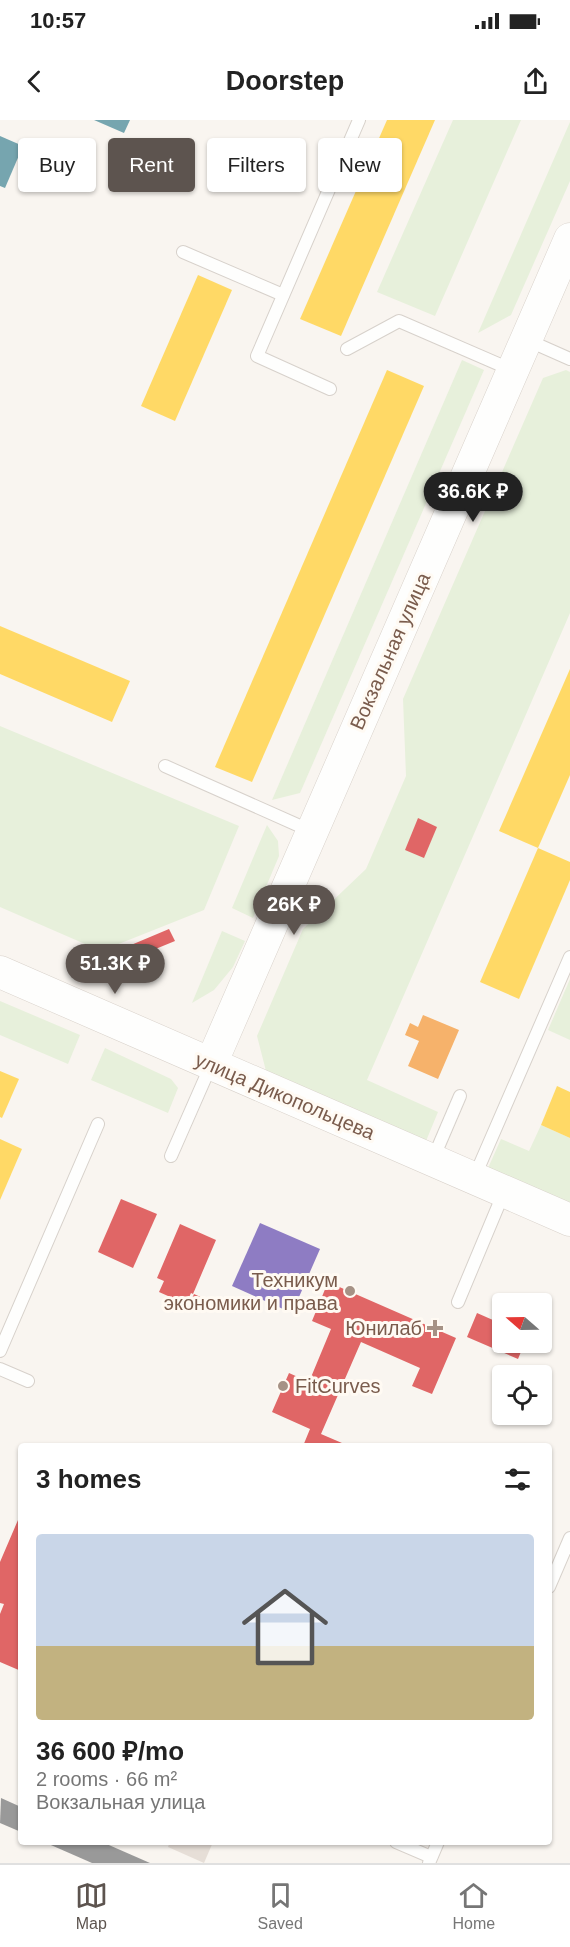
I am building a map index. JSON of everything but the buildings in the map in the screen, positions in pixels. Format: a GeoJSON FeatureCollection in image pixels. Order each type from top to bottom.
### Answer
{"type":"FeatureCollection","features":[{"type":"Feature","properties":{"kind":"main road","name":"Вокзальная улица"},"geometry":{"type":"LineString","coordinates":[[211,1064],[570,239]]}},
{"type":"Feature","properties":{"kind":"main road","name":"улица Дикопольцева"},"geometry":{"type":"LineString","coordinates":[[0,972],[570,1220]]}},
{"type":"Feature","properties":{"kind":"lane"},"geometry":{"type":"LineString","coordinates":[[330,388],[257,356],[359,120]]}},
{"type":"Feature","properties":{"kind":"lane"},"geometry":{"type":"LineString","coordinates":[[183,252],[283,295]]}},
{"type":"Feature","properties":{"kind":"lane"},"geometry":{"type":"LineString","coordinates":[[347,350],[399,321],[513,370]]}},
{"type":"Feature","properties":{"kind":"lane"},"geometry":{"type":"LineString","coordinates":[[526,340],[570,359]]}},
{"type":"Feature","properties":{"kind":"lane"},"geometry":{"type":"LineString","coordinates":[[165,766],[312,832]]}},
{"type":"Feature","properties":{"kind":"lane"},"geometry":{"type":"LineString","coordinates":[[474,1178],[570,957]]}},
{"type":"Feature","properties":{"kind":"lane"},"geometry":{"type":"LineString","coordinates":[[171,1156],[211,1064]]}},
{"type":"Feature","properties":{"kind":"lane"},"geometry":{"type":"LineString","coordinates":[[433,1160],[460,1096]]}},
{"type":"Feature","properties":{"kind":"lane"},"geometry":{"type":"LineString","coordinates":[[0,1351],[98,1124]]}},
{"type":"Feature","properties":{"kind":"lane"},"geometry":{"type":"LineString","coordinates":[[458,1302],[505,1191]]}},
{"type":"Feature","properties":{"kind":"lane"},"geometry":{"type":"LineString","coordinates":[[0,1369],[28,1381]]}},
{"type":"Feature","properties":{"kind":"lane"},"geometry":{"type":"LineString","coordinates":[[552,1580],[570,1538]]}},
{"type":"Feature","properties":{"kind":"lane"},"geometry":{"type":"LineString","coordinates":[[402,1845],[430,1860],[437,1845]]}},
{"type":"Feature","properties":{"kind":"green space"},"geometry":{"type":"Polygon","coordinates":[[[453,120],[521,120],[435,316],[377,292],[453,120]]]}},
{"type":"Feature","properties":{"kind":"green space"},"geometry":{"type":"Polygon","coordinates":[[[570,122],[570,181],[511,315],[478,333],[570,122]]]}},
{"type":"Feature","properties":{"kind":"green space"},"geometry":{"type":"Polygon","coordinates":[[[462,360],[484,370],[300,793],[272,800],[462,360]]]}},
{"type":"Feature","properties":{"kind":"green space"},"geometry":{"type":"Polygon","coordinates":[[[566,370],[570,372],[570,613],[367,1080],[438,1112],[426,1141],[266,1071],[257,1036],[303,929],[366,869],[406,776],[403,699],[543,378],[566,370]]]}},
{"type":"Feature","properties":{"kind":"green space"},"geometry":{"type":"Polygon","coordinates":[[[0,726],[239,826],[204,910],[101,951],[0,907],[0,726]]]}},
{"type":"Feature","properties":{"kind":"green space"},"geometry":{"type":"Polygon","coordinates":[[[267,825],[278,841],[279,856],[253,918],[232,908],[267,825]]]}},
{"type":"Feature","properties":{"kind":"green space"},"geometry":{"type":"Polygon","coordinates":[[[222,931],[245,941],[233,967],[214,990],[192,1003],[222,931]]]}},
{"type":"Feature","properties":{"kind":"green space"},"geometry":{"type":"Polygon","coordinates":[[[570,979],[570,1040],[548,1030],[570,979]]]}},
{"type":"Feature","properties":{"kind":"green space"},"geometry":{"type":"Polygon","coordinates":[[[0,1001],[80,1035],[68,1064],[0,1035],[0,1001]]]}},
{"type":"Feature","properties":{"kind":"green space"},"geometry":{"type":"Polygon","coordinates":[[[105,1048],[171,1079],[178,1088],[168,1113],[91,1080],[105,1048]]]}},
{"type":"Feature","properties":{"kind":"green space"},"geometry":{"type":"Polygon","coordinates":[[[541,1125],[570,1138],[570,1203],[488,1168],[501,1139],[529,1151],[541,1125]]]}},
{"type":"Feature","properties":{"kind":"place","name":"Техникум экономики и права"},"geometry":{"type":"Point","coordinates":[350,1291]}},
{"type":"Feature","properties":{"kind":"place","name":"Юнилаб"},"geometry":{"type":"Point","coordinates":[435,1328]}},
{"type":"Feature","properties":{"kind":"place","name":"FitCurves"},"geometry":{"type":"Point","coordinates":[283,1386]}}]}
